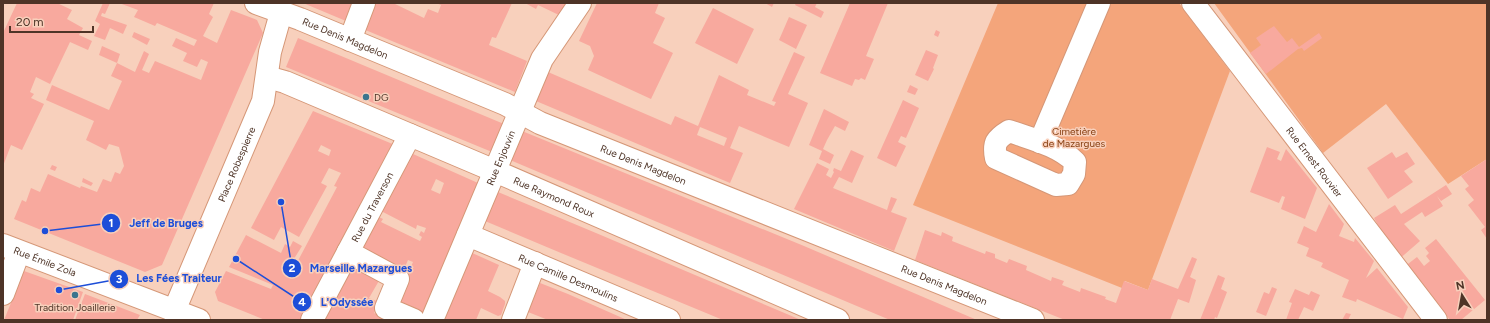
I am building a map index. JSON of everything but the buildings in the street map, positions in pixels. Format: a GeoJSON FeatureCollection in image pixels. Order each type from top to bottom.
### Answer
{"type":"FeatureCollection","features":[{"type":"Feature","properties":{"kind":"street","name":"Rue Denis Magdelon"},"geometry":{"type":"LineString","coordinates":[[256,3],[300,19],[504,104],[540,123],[1033,320]]}},
{"type":"Feature","properties":{"kind":"street"},"geometry":{"type":"LineString","coordinates":[[350,40],[364,3]]}},
{"type":"Feature","properties":{"kind":"street","name":"Rue Enjouvin"},"geometry":{"type":"LineString","coordinates":[[432,320],[494,170],[542,60],[580,3]]}},
{"type":"Feature","properties":{"kind":"street"},"geometry":{"type":"LineString","coordinates":[[1040,142],[1099,3]]}},
{"type":"Feature","properties":{"kind":"street","name":"Rue Ernest Rouvier"},"geometry":{"type":"LineString","coordinates":[[1193,3],[1436,320]]}},
{"type":"Feature","properties":{"kind":"street","name":"Place Robespierre"},"geometry":{"type":"LineString","coordinates":[[175,315],[263,101],[270,52],[278,29],[281,13]]}},
{"type":"Feature","properties":{"kind":"street","name":"Rue Raymond Roux"},"geometry":{"type":"LineString","coordinates":[[267,77],[285,82],[494,170],[838,320]]}},
{"type":"Feature","properties":{"kind":"street","name":"Rue du Traverson"},"geometry":{"type":"LineString","coordinates":[[312,320],[410,135]]}},
{"type":"Feature","properties":{"kind":"street","name":"Rue Camille Desmoulins"},"geometry":{"type":"LineString","coordinates":[[468,235],[669,320]]}},
{"type":"Feature","properties":{"kind":"street"},"geometry":{"type":"LineString","coordinates":[[3,294],[11,249]]}},
{"type":"Feature","properties":{"kind":"street","name":"Rue Émile Zola"},"geometry":{"type":"LineString","coordinates":[[11,249],[175,315],[199,320]]}},
{"type":"Feature","properties":{"kind":"street"},"geometry":{"type":"LineString","coordinates":[[348,252],[398,279],[386,308],[414,320]]}},
{"type":"Feature","properties":{"kind":"street"},"geometry":{"type":"LineString","coordinates":[[513,320],[535,263]]}},
{"type":"Feature","properties":{"kind":"green space","name":"Cimetière de Mazargues"},"geometry":{"type":"Polygon","coordinates":[[[998,3],[1179,3],[1230,71],[1148,290],[1125,281],[1122,288],[913,205],[998,3]]]}},
{"type":"Feature","properties":{"kind":"green space"},"geometry":{"type":"Polygon","coordinates":[[[1214,3],[1487,3],[1487,159],[1448,184],[1386,104],[1323,153],[1214,3]]]}},
{"type":"Feature","properties":{"kind":"place","name":"DG"},"geometry":{"type":"Point","coordinates":[366,97]}},
{"type":"Feature","properties":{"kind":"place","name":"Marseille Mazargues"},"geometry":{"type":"Point","coordinates":[281,202]}},
{"type":"Feature","properties":{"kind":"place","name":"Jeff de Bruges"},"geometry":{"type":"Point","coordinates":[45,231]}},
{"type":"Feature","properties":{"kind":"place","name":"L'Odyssée"},"geometry":{"type":"Point","coordinates":[236,259]}},
{"type":"Feature","properties":{"kind":"place","name":"Les Fées Traiteur"},"geometry":{"type":"Point","coordinates":[59,290]}},
{"type":"Feature","properties":{"kind":"place","name":"Tradition Joaillerie"},"geometry":{"type":"Point","coordinates":[75,295]}}]}
